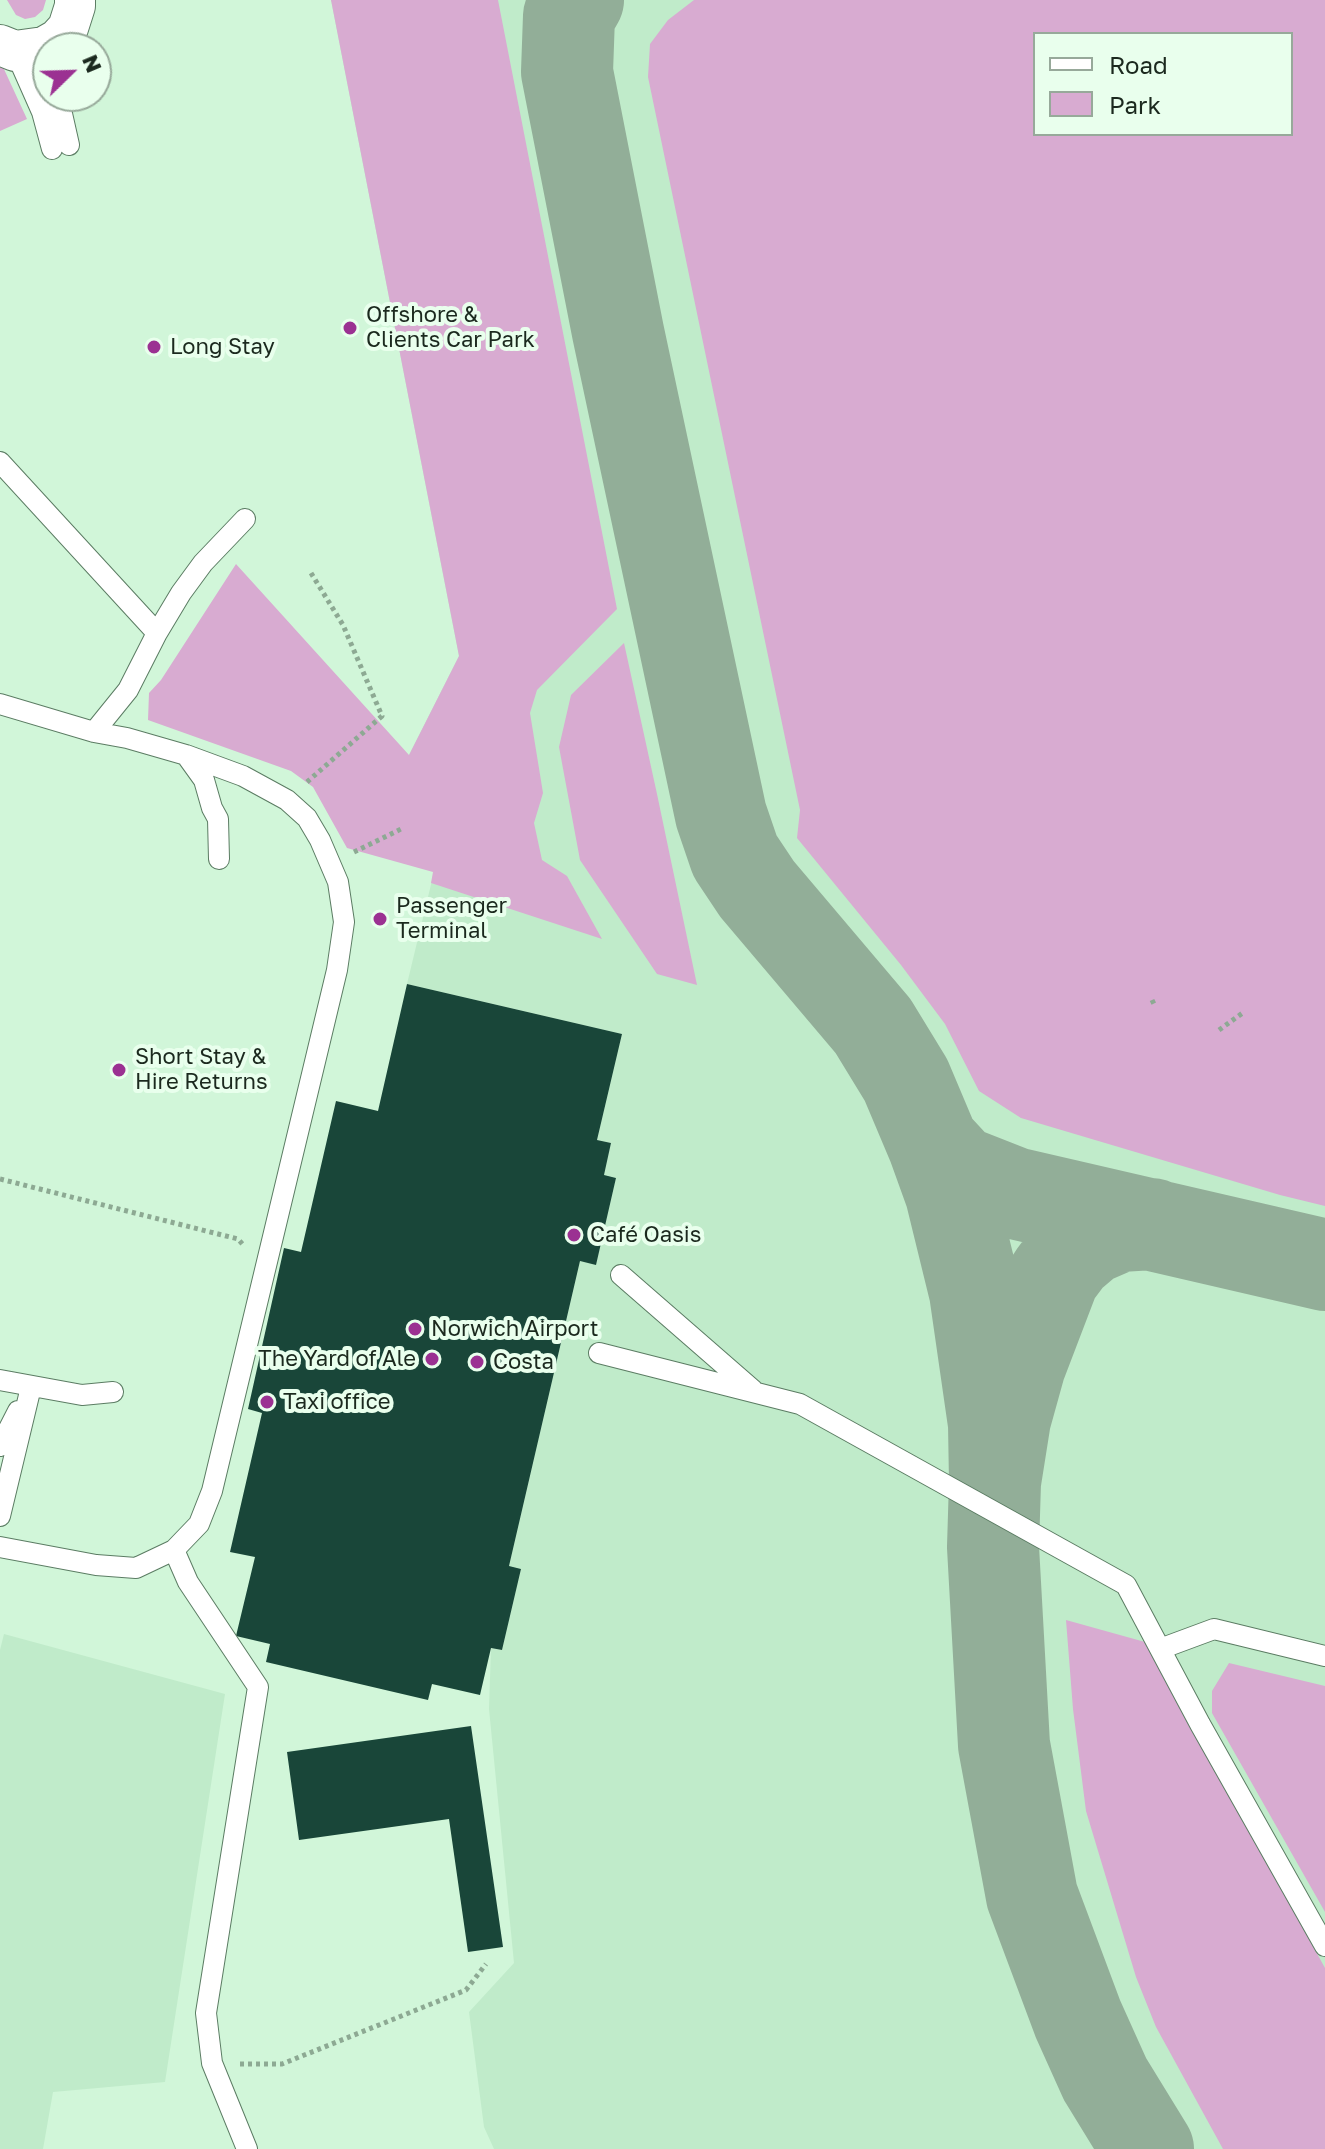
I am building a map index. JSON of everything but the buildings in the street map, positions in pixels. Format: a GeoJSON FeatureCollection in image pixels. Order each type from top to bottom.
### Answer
{"type":"FeatureCollection","features":[{"type":"Feature","properties":{"kind":"street"},"geometry":{"type":"LineString","coordinates":[[27,51],[58,39],[68,28],[75,0]]}},
{"type":"Feature","properties":{"kind":"lane"},"geometry":{"type":"LineString","coordinates":[[27,51],[32,71]]}},
{"type":"Feature","properties":{"kind":"lane"},"geometry":{"type":"LineString","coordinates":[[42,112],[60,147],[59,112]]}},
{"type":"Feature","properties":{"kind":"lane"},"geometry":{"type":"LineString","coordinates":[[0,462],[157,633]]}},
{"type":"Feature","properties":{"kind":"lane"},"geometry":{"type":"LineString","coordinates":[[94,732],[128,690],[157,633],[203,563],[245,519]]}},
{"type":"Feature","properties":{"kind":"lane"},"geometry":{"type":"LineString","coordinates":[[0,704],[186,755],[243,776],[287,800],[307,818],[320,840],[338,882],[344,922],[337,970],[266,1268],[212,1491],[199,1524],[174,1550],[136,1568],[96,1565],[0,1547]]}},
{"type":"Feature","properties":{"kind":"lane"},"geometry":{"type":"LineString","coordinates":[[186,755],[204,780],[218,819],[219,859]]}},
{"type":"Feature","properties":{"kind":"lane"},"geometry":{"type":"LineString","coordinates":[[621,1275],[756,1392]]}},
{"type":"Feature","properties":{"kind":"lane"},"geometry":{"type":"LineString","coordinates":[[599,1353],[800,1404],[1126,1585],[1325,1946]]}},
{"type":"Feature","properties":{"kind":"lane"},"geometry":{"type":"LineString","coordinates":[[0,1380],[82,1395],[113,1392]]}},
{"type":"Feature","properties":{"kind":"lane"},"geometry":{"type":"LineString","coordinates":[[0,1446],[31,1387]]}},
{"type":"Feature","properties":{"kind":"lane"},"geometry":{"type":"LineString","coordinates":[[0,1516],[31,1387]]}},
{"type":"Feature","properties":{"kind":"lane"},"geometry":{"type":"LineString","coordinates":[[174,1550],[188,1582],[258,1687],[206,2013],[212,2063],[247,2149]]}},
{"type":"Feature","properties":{"kind":"lane"},"geometry":{"type":"LineString","coordinates":[[1160,1649],[1214,1629],[1325,1656]]}},
{"type":"Feature","properties":{"kind":"path"},"geometry":{"type":"LineString","coordinates":[[287,800],[382,716],[343,625],[311,573]]}},
{"type":"Feature","properties":{"kind":"path"},"geometry":{"type":"LineString","coordinates":[[1219,1030],[1244,1012]]}},
{"type":"Feature","properties":{"kind":"path"},"geometry":{"type":"LineString","coordinates":[[0,1179],[238,1239],[266,1268]]}},
{"type":"Feature","properties":{"kind":"path"},"geometry":{"type":"LineString","coordinates":[[206,2013],[241,2065],[282,2064],[466,1990],[486,1964]]}},
{"type":"Feature","properties":{"kind":"shaded area","name":"Norwich Airport"},"geometry":{"type":"Polygon","coordinates":[[[331,0],[1325,0],[1325,2149],[494,2149],[484,2127],[469,2012],[514,1963],[489,1709],[491,1648],[502,1650],[521,1569],[509,1566],[580,1261],[596,1264],[616,1178],[604,1175],[611,1143],[597,1140],[622,1034],[407,984],[434,872],[409,755],[459,656],[331,0]]]}},
{"type":"Feature","properties":{"kind":"shaded area"},"geometry":{"type":"Polygon","coordinates":[[[4,1634],[225,1694],[165,2082],[53,2092],[43,2149],[0,2149],[0,1650],[4,1634]]]}},
{"type":"Feature","properties":{"kind":"green space"},"geometry":{"type":"Polygon","coordinates":[[[7,0],[46,0],[43,10],[35,17],[25,19],[16,15],[7,0]]]}},
{"type":"Feature","properties":{"kind":"green space"},"geometry":{"type":"Polygon","coordinates":[[[331,0],[498,0],[617,609],[537,690],[530,713],[543,793],[534,823],[542,860],[567,876],[602,939],[431,883],[433,872],[347,848],[313,787],[291,771],[148,720],[149,693],[161,680],[236,564],[409,755],[459,656],[331,0]]]}},
{"type":"Feature","properties":{"kind":"green space"},"geometry":{"type":"Polygon","coordinates":[[[694,0],[1325,0],[1325,1206],[1021,1118],[979,1091],[945,1024],[797,838],[800,810],[648,77],[650,44],[668,20],[694,0]]]}},
{"type":"Feature","properties":{"kind":"green space"},"geometry":{"type":"Polygon","coordinates":[[[0,66],[27,119],[0,131],[0,66]]]}},
{"type":"Feature","properties":{"kind":"green space"},"geometry":{"type":"Polygon","coordinates":[[[624,643],[697,985],[657,974],[580,860],[559,747],[571,695],[624,643]]]}},
{"type":"Feature","properties":{"kind":"green space"},"geometry":{"type":"Polygon","coordinates":[[[1066,1620],[1145,1642],[1325,1968],[1325,2149],[1223,2149],[1156,2027],[1136,1977],[1086,1811],[1066,1620]]]}},
{"type":"Feature","properties":{"kind":"green space"},"geometry":{"type":"Polygon","coordinates":[[[1229,1663],[1325,1686],[1325,1912],[1212,1713],[1212,1691],[1229,1663]]]}},
{"type":"Feature","properties":{"kind":"taxiway"},"geometry":{"type":"LineString","coordinates":[[578,0],[569,16],[567,72],[618,332],[721,815],[735,856],[757,889],[873,1026],[906,1080],[933,1144],[951,1194],[975,1292],[994,1424],[995,1482]]}},
{"type":"Feature","properties":{"kind":"taxiway"},"geometry":{"type":"LineString","coordinates":[[933,1144],[958,1171],[1014,1193],[1325,1265]]}},
{"type":"Feature","properties":{"kind":"taxiway"},"geometry":{"type":"LineString","coordinates":[[1148,2149],[1105,2079],[1078,2019],[1032,1896],[1004,1745],[993,1547],[995,1482],[1005,1419],[1020,1365],[1054,1276],[1069,1256],[1089,1239],[1119,1226],[1152,1224]]}},
{"type":"Feature","properties":{"kind":"place","name":"Offshore & Clients Car Park"},"geometry":{"type":"Point","coordinates":[350,328]}},
{"type":"Feature","properties":{"kind":"place","name":"Long Stay"},"geometry":{"type":"Point","coordinates":[154,347]}},
{"type":"Feature","properties":{"kind":"place","name":"Passenger Terminal"},"geometry":{"type":"Point","coordinates":[380,919]}},
{"type":"Feature","properties":{"kind":"place","name":"Short Stay & Hire Returns"},"geometry":{"type":"Point","coordinates":[119,1070]}},
{"type":"Feature","properties":{"kind":"place","name":"Café Oasis"},"geometry":{"type":"Point","coordinates":[574,1235]}},
{"type":"Feature","properties":{"kind":"place","name":"Norwich Airport"},"geometry":{"type":"Point","coordinates":[415,1329]}},
{"type":"Feature","properties":{"kind":"place","name":"The Yard of Ale"},"geometry":{"type":"Point","coordinates":[432,1359]}},
{"type":"Feature","properties":{"kind":"place","name":"Costa"},"geometry":{"type":"Point","coordinates":[477,1362]}},
{"type":"Feature","properties":{"kind":"place","name":"Taxi office"},"geometry":{"type":"Point","coordinates":[267,1402]}}]}
